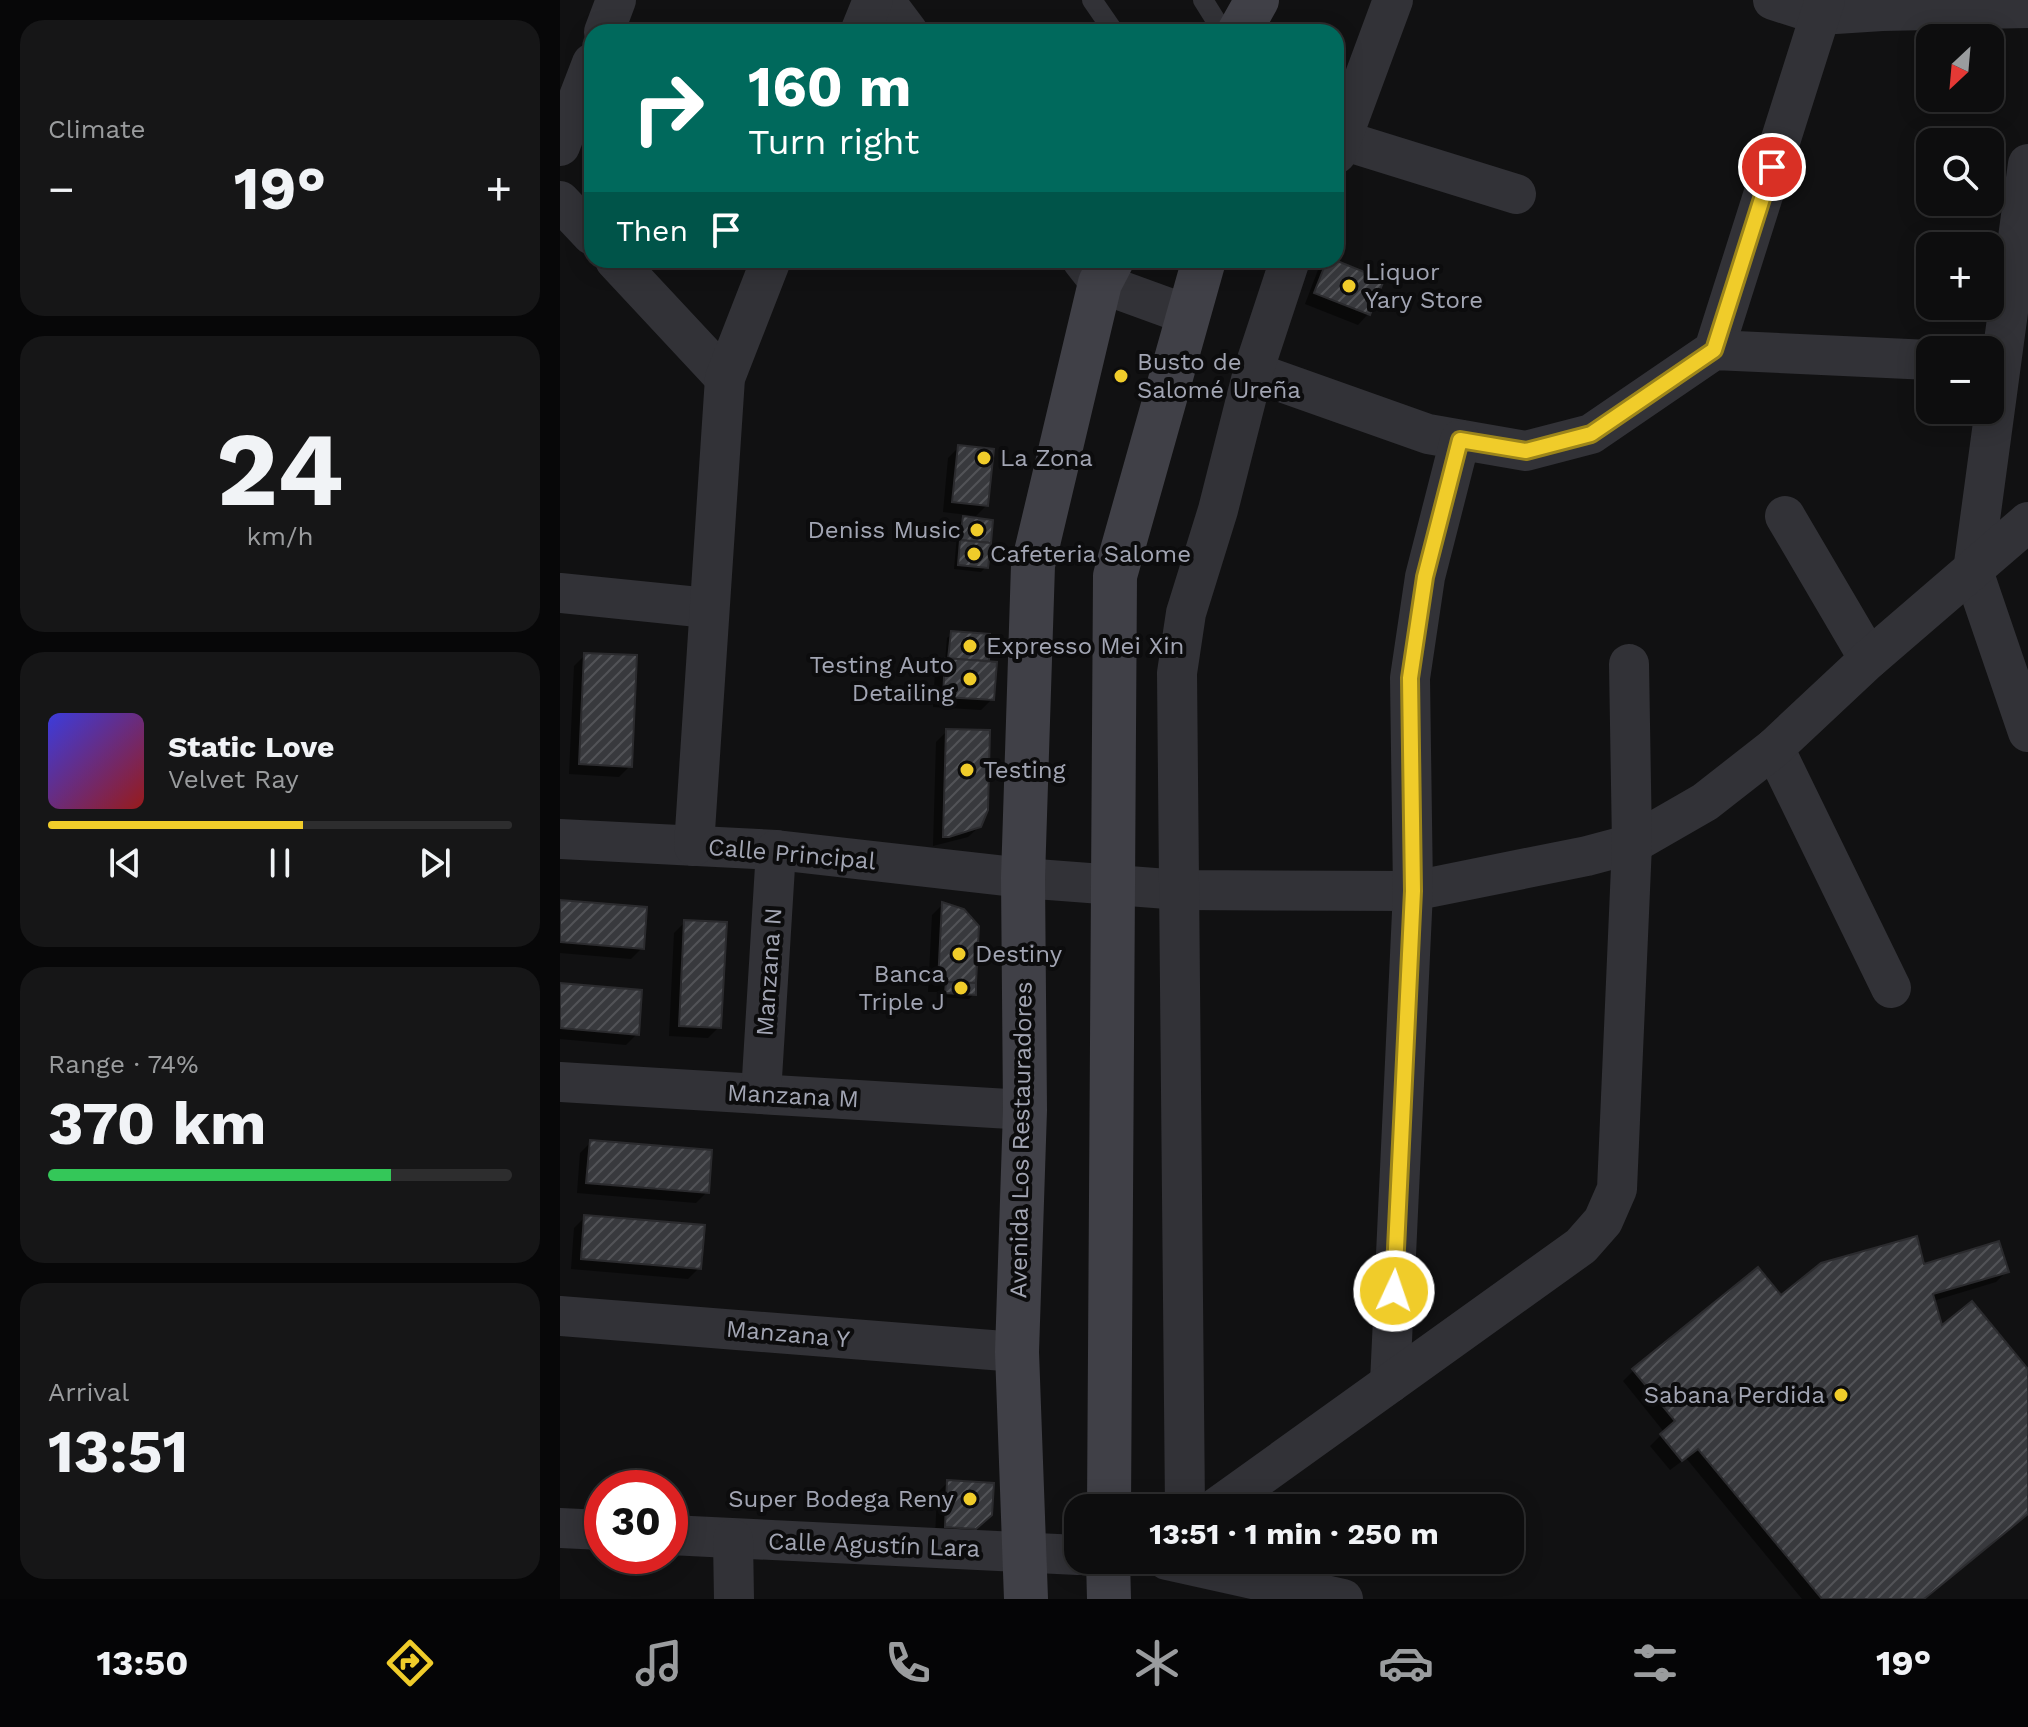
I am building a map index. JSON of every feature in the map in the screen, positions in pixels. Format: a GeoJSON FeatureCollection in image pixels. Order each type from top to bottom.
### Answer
{"type":"FeatureCollection","features":[{"type":"Feature","properties":{"kind":"street"},"geometry":{"type":"LineString","coordinates":[[607,24],[616,0]]}},
{"type":"Feature","properties":{"kind":"street"},"geometry":{"type":"LineString","coordinates":[[863,24],[873,0]]}},
{"type":"Feature","properties":{"kind":"street"},"geometry":{"type":"LineString","coordinates":[[884,0],[902,24]]}},
{"type":"Feature","properties":{"kind":"street"},"geometry":{"type":"LineString","coordinates":[[1244,24],[1257,0]]}},
{"type":"Feature","properties":{"kind":"street"},"geometry":{"type":"LineString","coordinates":[[1265,24],[1270,0]]}},
{"type":"Feature","properties":{"kind":"street"},"geometry":{"type":"LineString","coordinates":[[1344,133],[1393,0]]}},
{"type":"Feature","properties":{"kind":"street"},"geometry":{"type":"LineString","coordinates":[[1773,0],[1822,8],[1882,11],[2028,8]]}},
{"type":"Feature","properties":{"kind":"street"},"geometry":{"type":"LineString","coordinates":[[1714,350],[1822,8]]}},
{"type":"Feature","properties":{"kind":"street"},"geometry":{"type":"LineString","coordinates":[[560,146],[584,84]]}},
{"type":"Feature","properties":{"kind":"street"},"geometry":{"type":"LineString","coordinates":[[1344,148],[1516,194]]}},
{"type":"Feature","properties":{"kind":"street"},"geometry":{"type":"LineString","coordinates":[[1999,336],[2028,164]]}},
{"type":"Feature","properties":{"kind":"street"},"geometry":{"type":"LineString","coordinates":[[560,201],[584,226]]}},
{"type":"Feature","properties":{"kind":"street"},"geometry":{"type":"LineString","coordinates":[[622,268],[725,378]]}},
{"type":"Feature","properties":{"kind":"street"},"geometry":{"type":"LineString","coordinates":[[694,846],[725,378],[768,268]]}},
{"type":"Feature","properties":{"kind":"street"},"geometry":{"type":"LineString","coordinates":[[1098,268],[1188,315]]}},
{"type":"Feature","properties":{"kind":"street","name":"Avenida Los Restauradores"},"geometry":{"type":"LineString","coordinates":[[1026,1599],[1017,1352],[1025,1110],[1023,878],[1033,565],[1098,268]]}},
{"type":"Feature","properties":{"kind":"street"},"geometry":{"type":"LineString","coordinates":[[1109,1494],[1115,576],[1202,268]]}},
{"type":"Feature","properties":{"kind":"street"},"geometry":{"type":"LineString","coordinates":[[1185,1494],[1177,673],[1186,613],[1218,510],[1253,372],[1287,268]]}},
{"type":"Feature","properties":{"kind":"street"},"geometry":{"type":"LineString","coordinates":[[1253,372],[1428,434],[1526,451],[1591,434],[1714,350],[1916,359]]}},
{"type":"Feature","properties":{"kind":"street"},"geometry":{"type":"LineString","coordinates":[[1989,424],[1973,571],[2028,732]]}},
{"type":"Feature","properties":{"kind":"street"},"geometry":{"type":"LineString","coordinates":[[1390,1383],[1413,891],[1410,678],[1425,577],[1460,440]]}},
{"type":"Feature","properties":{"kind":"street"},"geometry":{"type":"LineString","coordinates":[[1785,516],[1869,659]]}},
{"type":"Feature","properties":{"kind":"street","name":"Calle Principal"},"geometry":{"type":"LineString","coordinates":[[560,839],[776,850],[1023,878],[1181,890],[1413,891],[1587,856],[1632,844],[1705,802],[1774,748],[1869,659],[2028,522]]}},
{"type":"Feature","properties":{"kind":"street"},"geometry":{"type":"LineString","coordinates":[[560,593],[708,608]]}},
{"type":"Feature","properties":{"kind":"street"},"geometry":{"type":"LineString","coordinates":[[1235,1494],[1581,1246],[1608,1211],[1617,1189],[1632,844],[1629,664]]}},
{"type":"Feature","properties":{"kind":"street"},"geometry":{"type":"LineString","coordinates":[[1774,748],[1891,988]]}},
{"type":"Feature","properties":{"kind":"street","name":"Manzana N"},"geometry":{"type":"LineString","coordinates":[[761,1094],[776,850]]}},
{"type":"Feature","properties":{"kind":"street","name":"Manzana M"},"geometry":{"type":"LineString","coordinates":[[560,1082],[1025,1110]]}},
{"type":"Feature","properties":{"kind":"street","name":"Manzana Y"},"geometry":{"type":"LineString","coordinates":[[560,1316],[1017,1352]]}},
{"type":"Feature","properties":{"kind":"street"},"geometry":{"type":"LineString","coordinates":[[560,1528],[584,1529]]}},
{"type":"Feature","properties":{"kind":"street","name":"Calle Agustín Lara"},"geometry":{"type":"LineString","coordinates":[[688,1536],[1064,1554]]}},
{"type":"Feature","properties":{"kind":"street"},"geometry":{"type":"LineString","coordinates":[[733,1539],[734,1599]]}},
{"type":"Feature","properties":{"kind":"street"},"geometry":{"type":"LineString","coordinates":[[1108,1574],[1109,1599]]}},
{"type":"Feature","properties":{"kind":"street"},"geometry":{"type":"LineString","coordinates":[[1234,1574],[1343,1599]]}},
{"type":"Feature","properties":{"kind":"lane"},"geometry":{"type":"LineString","coordinates":[[1092,0],[1108,24]]}},
{"type":"Feature","properties":{"kind":"lane"},"geometry":{"type":"LineString","coordinates":[[1203,0],[1218,24]]}},
{"type":"Feature","properties":{"kind":"building","name":"Liquor Yary Store"},"geometry":{"type":"Polygon","coordinates":[[[1344,264],[1384,280],[1370,315],[1314,293],[1324,268],[1344,268],[1344,264]]]}},
{"type":"Feature","properties":{"kind":"building"},"geometry":{"type":"Polygon","coordinates":[[[958,445],[994,449],[988,506],[952,502],[958,445]]]}},
{"type":"Feature","properties":{"kind":"building","name":"Deniss Music"},"geometry":{"type":"Polygon","coordinates":[[[963,516],[993,520],[991,543],[960,540],[963,516]]]}},
{"type":"Feature","properties":{"kind":"building","name":"Cafeteria Salome"},"geometry":{"type":"Polygon","coordinates":[[[960,540],[991,543],[988,568],[958,565],[960,540]]]}},
{"type":"Feature","properties":{"kind":"building","name":"Expresso Mei Xin"},"geometry":{"type":"Polygon","coordinates":[[[951,631],[990,634],[989,661],[948,659],[951,631]]]}},
{"type":"Feature","properties":{"kind":"building"},"geometry":{"type":"Polygon","coordinates":[[[584,653],[637,655],[632,767],[579,764],[584,653]]]}},
{"type":"Feature","properties":{"kind":"building","name":"Testing Auto Detailing"},"geometry":{"type":"Polygon","coordinates":[[[945,658],[997,662],[994,700],[943,697],[945,658]]]}},
{"type":"Feature","properties":{"kind":"building","name":"Testing"},"geometry":{"type":"Polygon","coordinates":[[[946,729],[990,730],[988,810],[981,827],[943,837],[946,729]]]}},
{"type":"Feature","properties":{"kind":"building"},"geometry":{"type":"Polygon","coordinates":[[[560,900],[647,907],[644,949],[560,942],[560,900]]]}},
{"type":"Feature","properties":{"kind":"building","name":"Destiny"},"geometry":{"type":"Polygon","coordinates":[[[942,902],[964,909],[979,926],[976,983],[938,982],[942,902]]]}},
{"type":"Feature","properties":{"kind":"building"},"geometry":{"type":"Polygon","coordinates":[[[684,920],[727,922],[721,1028],[679,1026],[684,920]]]}},
{"type":"Feature","properties":{"kind":"building","name":"Banca Triple J"},"geometry":{"type":"Polygon","coordinates":[[[946,982],[976,983],[976,995],[945,993],[946,982]]]}},
{"type":"Feature","properties":{"kind":"building"},"geometry":{"type":"Polygon","coordinates":[[[560,983],[642,990],[639,1035],[560,1028],[560,983]]]}},
{"type":"Feature","properties":{"kind":"building"},"geometry":{"type":"Polygon","coordinates":[[[590,1140],[712,1150],[709,1193],[586,1183],[590,1140]]]}},
{"type":"Feature","properties":{"kind":"building"},"geometry":{"type":"Polygon","coordinates":[[[584,1215],[705,1225],[701,1269],[581,1259],[584,1215]]]}},
{"type":"Feature","properties":{"kind":"building","name":"Sabana Perdida"},"geometry":{"type":"Polygon","coordinates":[[[1917,1236],[1924,1264],[1999,1241],[2009,1272],[1933,1294],[1942,1325],[1972,1301],[2028,1369],[2028,1514],[1924,1599],[1822,1599],[1698,1449],[1682,1461],[1660,1434],[1675,1421],[1632,1369],[1758,1267],[1781,1295],[1821,1263],[1917,1236]]]}},
{"type":"Feature","properties":{"kind":"building","name":"Super Bodega Reny"},"geometry":{"type":"Polygon","coordinates":[[[947,1480],[994,1483],[992,1515],[976,1529],[945,1527],[947,1480]]]}},
{"type":"Feature","properties":{"kind":"place","name":"Liquor Yary Store"},"geometry":{"type":"Point","coordinates":[1349,286]}},
{"type":"Feature","properties":{"kind":"place","name":"Busto de Salomé Ureña"},"geometry":{"type":"Point","coordinates":[1121,376]}},
{"type":"Feature","properties":{"kind":"place","name":"La Zona"},"geometry":{"type":"Point","coordinates":[984,458]}},
{"type":"Feature","properties":{"kind":"place","name":"Deniss Music"},"geometry":{"type":"Point","coordinates":[977,530]}},
{"type":"Feature","properties":{"kind":"place","name":"Cafeteria Salome"},"geometry":{"type":"Point","coordinates":[974,554]}},
{"type":"Feature","properties":{"kind":"place","name":"Expresso Mei Xin"},"geometry":{"type":"Point","coordinates":[970,646]}},
{"type":"Feature","properties":{"kind":"place","name":"Testing Auto Detailing"},"geometry":{"type":"Point","coordinates":[970,679]}},
{"type":"Feature","properties":{"kind":"place","name":"Testing"},"geometry":{"type":"Point","coordinates":[967,770]}},
{"type":"Feature","properties":{"kind":"place","name":"Destiny"},"geometry":{"type":"Point","coordinates":[959,954]}},
{"type":"Feature","properties":{"kind":"place","name":"Banca Triple J"},"geometry":{"type":"Point","coordinates":[961,988]}},
{"type":"Feature","properties":{"kind":"place","name":"Sabana Perdida"},"geometry":{"type":"Point","coordinates":[1841,1395]}},
{"type":"Feature","properties":{"kind":"place","name":"Super Bodega Reny"},"geometry":{"type":"Point","coordinates":[970,1499]}},
{"type":"Feature","properties":{"kind":"route"},"geometry":{"type":"LineString","coordinates":[[1394,1291],[1413,891],[1410,678],[1425,577],[1460,440],[1526,451],[1591,434],[1714,350],[1772,167]]}}]}
